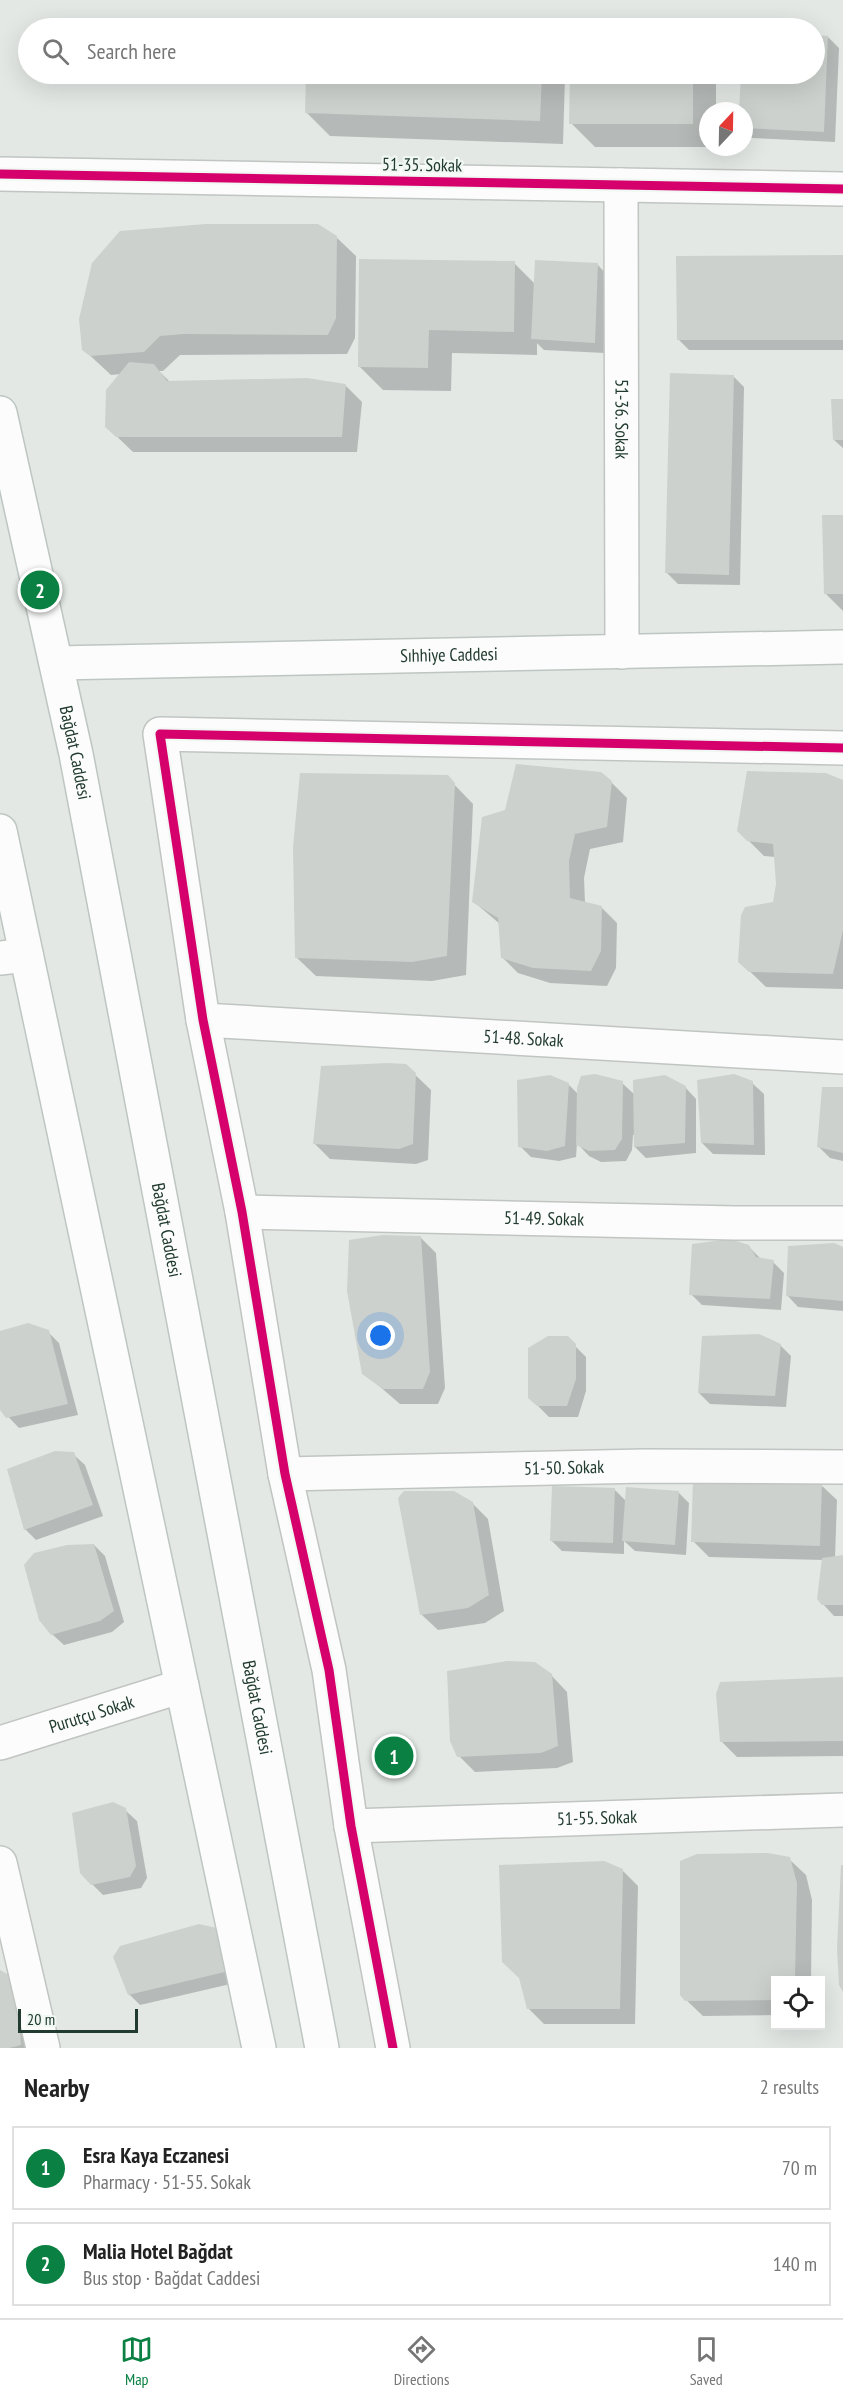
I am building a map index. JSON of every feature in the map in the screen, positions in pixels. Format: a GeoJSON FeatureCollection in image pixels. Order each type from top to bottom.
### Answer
{"type":"FeatureCollection","features":[{"type":"Feature","properties":{"kind":"street","name":"51-35. Sokak"},"geometry":{"type":"LineString","coordinates":[[0,174],[843,189]]}},
{"type":"Feature","properties":{"kind":"street","name":"51-36. Sokak"},"geometry":{"type":"LineString","coordinates":[[621,185],[622,652]]}},
{"type":"Feature","properties":{"kind":"street","name":"Bağdat Caddesi"},"geometry":{"type":"LineString","coordinates":[[0,413],[76,754],[322,2048]]}},
{"type":"Feature","properties":{"kind":"street","name":"Sıhhiye Caddesi"},"geometry":{"type":"LineString","coordinates":[[56,663],[843,647]]}},
{"type":"Feature","properties":{"kind":"street"},"geometry":{"type":"LineString","coordinates":[[393,2048],[351,1826],[329,1670],[285,1474],[242,1212],[203,1020],[160,734],[843,748]]}},
{"type":"Feature","properties":{"kind":"street"},"geometry":{"type":"LineString","coordinates":[[0,831],[13,956],[182,1686],[259,2048]]}},
{"type":"Feature","properties":{"kind":"street","name":"51-48. Sokak"},"geometry":{"type":"LineString","coordinates":[[203,1020],[843,1057]]}},
{"type":"Feature","properties":{"kind":"street","name":"51-49. Sokak"},"geometry":{"type":"LineString","coordinates":[[242,1212],[735,1223],[843,1223]]}},
{"type":"Feature","properties":{"kind":"street","name":"51-50. Sokak"},"geometry":{"type":"LineString","coordinates":[[285,1474],[644,1466],[843,1467]]}},
{"type":"Feature","properties":{"kind":"street","name":"Purutçu Sokak"},"geometry":{"type":"LineString","coordinates":[[0,1743],[182,1686]]}},
{"type":"Feature","properties":{"kind":"street","name":"51-55. Sokak"},"geometry":{"type":"LineString","coordinates":[[351,1826],[843,1810]]}},
{"type":"Feature","properties":{"kind":"street"},"geometry":{"type":"LineString","coordinates":[[0,1863],[10,1952],[43,2048]]}},
{"type":"Feature","properties":{"kind":"building"},"geometry":{"type":"Polygon","coordinates":[[[825,36],[828,36],[824,132],[753,128],[753,102],[739,102],[740,84],[825,84],[825,36]]]}},
{"type":"Feature","properties":{"kind":"building"},"geometry":{"type":"Polygon","coordinates":[[[306,84],[542,84],[540,121],[305,113],[306,84]]]}},
{"type":"Feature","properties":{"kind":"building"},"geometry":{"type":"Polygon","coordinates":[[[570,84],[693,84],[693,124],[569,124],[570,84]]]}},
{"type":"Feature","properties":{"kind":"building"},"geometry":{"type":"Polygon","coordinates":[[[206,224],[318,224],[337,236],[336,318],[328,335],[184,334],[160,336],[144,352],[90,356],[82,350],[79,319],[92,263],[120,231],[206,224]]]}},
{"type":"Feature","properties":{"kind":"building"},"geometry":{"type":"Polygon","coordinates":[[[843,255],[843,340],[677,340],[676,256],[843,255]]]}},
{"type":"Feature","properties":{"kind":"building"},"geometry":{"type":"Polygon","coordinates":[[[359,259],[515,261],[514,332],[429,330],[428,368],[358,367],[359,259]]]}},
{"type":"Feature","properties":{"kind":"building"},"geometry":{"type":"Polygon","coordinates":[[[535,260],[598,263],[595,343],[531,339],[535,260]]]}},
{"type":"Feature","properties":{"kind":"building"},"geometry":{"type":"Polygon","coordinates":[[[129,362],[154,364],[167,381],[307,378],[346,384],[342,437],[116,437],[105,427],[106,390],[129,362]]]}},
{"type":"Feature","properties":{"kind":"building"},"geometry":{"type":"Polygon","coordinates":[[[670,373],[734,375],[729,575],[665,573],[670,373]]]}},
{"type":"Feature","properties":{"kind":"building"},"geometry":{"type":"Polygon","coordinates":[[[831,399],[843,399],[843,440],[833,440],[831,399]]]}},
{"type":"Feature","properties":{"kind":"building"},"geometry":{"type":"Polygon","coordinates":[[[822,515],[843,515],[843,594],[824,594],[822,515]]]}},
{"type":"Feature","properties":{"kind":"building"},"geometry":{"type":"Polygon","coordinates":[[[516,764],[601,772],[612,781],[607,827],[575,834],[569,861],[570,898],[602,906],[601,951],[591,971],[533,968],[501,958],[498,918],[472,902],[482,817],[505,810],[516,764]]]}},
{"type":"Feature","properties":{"kind":"building"},"geometry":{"type":"Polygon","coordinates":[[[747,771],[826,773],[843,780],[843,930],[833,974],[749,972],[738,962],[741,915],[745,907],[773,902],[776,884],[773,844],[747,841],[737,831],[747,771]]]}},
{"type":"Feature","properties":{"kind":"building"},"geometry":{"type":"Polygon","coordinates":[[[300,773],[448,775],[455,783],[447,956],[412,962],[295,958],[293,847],[300,773]]]}},
{"type":"Feature","properties":{"kind":"building"},"geometry":{"type":"Polygon","coordinates":[[[406,1064],[416,1073],[413,1144],[399,1149],[313,1144],[321,1066],[406,1064]]]}},
{"type":"Feature","properties":{"kind":"building"},"geometry":{"type":"Polygon","coordinates":[[[595,1074],[623,1081],[622,1139],[615,1150],[589,1151],[576,1145],[577,1088],[581,1076],[595,1074]]]}},
{"type":"Feature","properties":{"kind":"building"},"geometry":{"type":"Polygon","coordinates":[[[734,1074],[753,1081],[754,1145],[701,1143],[697,1080],[734,1074]]]}},
{"type":"Feature","properties":{"kind":"building"},"geometry":{"type":"Polygon","coordinates":[[[550,1075],[569,1083],[565,1146],[547,1151],[518,1147],[517,1080],[550,1075]]]}},
{"type":"Feature","properties":{"kind":"building"},"geometry":{"type":"Polygon","coordinates":[[[665,1075],[686,1086],[685,1143],[634,1147],[633,1080],[665,1075]]]}},
{"type":"Feature","properties":{"kind":"building"},"geometry":{"type":"Polygon","coordinates":[[[822,1087],[843,1087],[843,1153],[817,1147],[822,1087]]]}},
{"type":"Feature","properties":{"kind":"building"},"geometry":{"type":"Polygon","coordinates":[[[383,1235],[421,1236],[430,1372],[423,1389],[383,1389],[362,1374],[347,1291],[349,1240],[383,1235]]]}},
{"type":"Feature","properties":{"kind":"building"},"geometry":{"type":"Polygon","coordinates":[[[730,1239],[749,1245],[756,1257],[774,1260],[770,1299],[689,1295],[692,1244],[730,1239]]]}},
{"type":"Feature","properties":{"kind":"building"},"geometry":{"type":"Polygon","coordinates":[[[834,1243],[843,1247],[843,1301],[786,1296],[788,1246],[834,1243]]]}},
{"type":"Feature","properties":{"kind":"building"},"geometry":{"type":"Polygon","coordinates":[[[28,1323],[49,1330],[68,1404],[6,1418],[0,1410],[0,1331],[28,1323]]]}},
{"type":"Feature","properties":{"kind":"building"},"geometry":{"type":"Polygon","coordinates":[[[759,1334],[781,1344],[775,1396],[698,1393],[702,1336],[759,1334]]]}},
{"type":"Feature","properties":{"kind":"building"},"geometry":{"type":"Polygon","coordinates":[[[548,1336],[568,1336],[576,1344],[576,1379],[567,1406],[537,1406],[528,1398],[528,1348],[548,1336]]]}},
{"type":"Feature","properties":{"kind":"building"},"geometry":{"type":"Polygon","coordinates":[[[55,1451],[74,1452],[93,1505],[24,1530],[7,1469],[55,1451]]]}},
{"type":"Feature","properties":{"kind":"building"},"geometry":{"type":"Polygon","coordinates":[[[693,1479],[822,1483],[820,1546],[691,1542],[693,1479]]]}},
{"type":"Feature","properties":{"kind":"building"},"geometry":{"type":"Polygon","coordinates":[[[552,1486],[615,1488],[613,1543],[550,1541],[552,1486]]]}},
{"type":"Feature","properties":{"kind":"building"},"geometry":{"type":"Polygon","coordinates":[[[626,1487],[679,1491],[675,1545],[622,1541],[626,1487]]]}},
{"type":"Feature","properties":{"kind":"building"},"geometry":{"type":"Polygon","coordinates":[[[404,1491],[454,1491],[473,1502],[489,1595],[468,1608],[420,1615],[398,1498],[404,1491]]]}},
{"type":"Feature","properties":{"kind":"building"},"geometry":{"type":"Polygon","coordinates":[[[94,1544],[114,1611],[100,1621],[51,1635],[39,1620],[24,1565],[34,1553],[67,1545],[94,1544]]]}},
{"type":"Feature","properties":{"kind":"building"},"geometry":{"type":"Polygon","coordinates":[[[843,1555],[843,1605],[822,1605],[817,1599],[822,1558],[843,1555]]]}},
{"type":"Feature","properties":{"kind":"building"},"geometry":{"type":"Polygon","coordinates":[[[507,1661],[535,1662],[552,1674],[558,1746],[541,1753],[457,1757],[450,1741],[447,1671],[507,1661]]]}},
{"type":"Feature","properties":{"kind":"building"},"geometry":{"type":"Polygon","coordinates":[[[843,1677],[843,1741],[720,1742],[716,1694],[720,1682],[843,1677]]]}},
{"type":"Feature","properties":{"kind":"building"},"geometry":{"type":"Polygon","coordinates":[[[113,1802],[126,1808],[136,1866],[130,1877],[91,1885],[80,1873],[72,1813],[113,1802]]]}},
{"type":"Feature","properties":{"kind":"building"},"geometry":{"type":"Polygon","coordinates":[[[768,1853],[790,1857],[797,1883],[795,1976],[771,1976],[771,2000],[685,2001],[680,1995],[680,1861],[697,1854],[768,1853]]]}},
{"type":"Feature","properties":{"kind":"building"},"geometry":{"type":"Polygon","coordinates":[[[604,1861],[623,1869],[620,2009],[527,2009],[519,1978],[502,1962],[499,1865],[604,1861]]]}},
{"type":"Feature","properties":{"kind":"building"},"geometry":{"type":"Polygon","coordinates":[[[841,1865],[843,1865],[843,1992],[839,1985],[837,1949],[841,1865]]]}},
{"type":"Feature","properties":{"kind":"building"},"geometry":{"type":"Polygon","coordinates":[[[199,1924],[217,1928],[229,1971],[128,1995],[113,1957],[120,1946],[199,1924]]]}},
{"type":"Feature","properties":{"kind":"building"},"geometry":{"type":"Polygon","coordinates":[[[0,1970],[17,1979],[21,2045],[9,2048],[0,2048],[0,1970]]]}},
{"type":"Feature","properties":{"kind":"cycle path"},"geometry":{"type":"LineString","coordinates":[[0,174],[843,189]]}},
{"type":"Feature","properties":{"kind":"cycle path"},"geometry":{"type":"LineString","coordinates":[[393,2048],[351,1826],[329,1670],[285,1474],[242,1212],[203,1020],[160,734],[843,748]]}},
{"type":"Feature","properties":{"kind":"place","name":"Malia Hotel Bağdat"},"geometry":{"type":"Point","coordinates":[40,590]}},
{"type":"Feature","properties":{"kind":"place","name":"Esra Kaya Eczanesi"},"geometry":{"type":"Point","coordinates":[394,1756]}}]}
